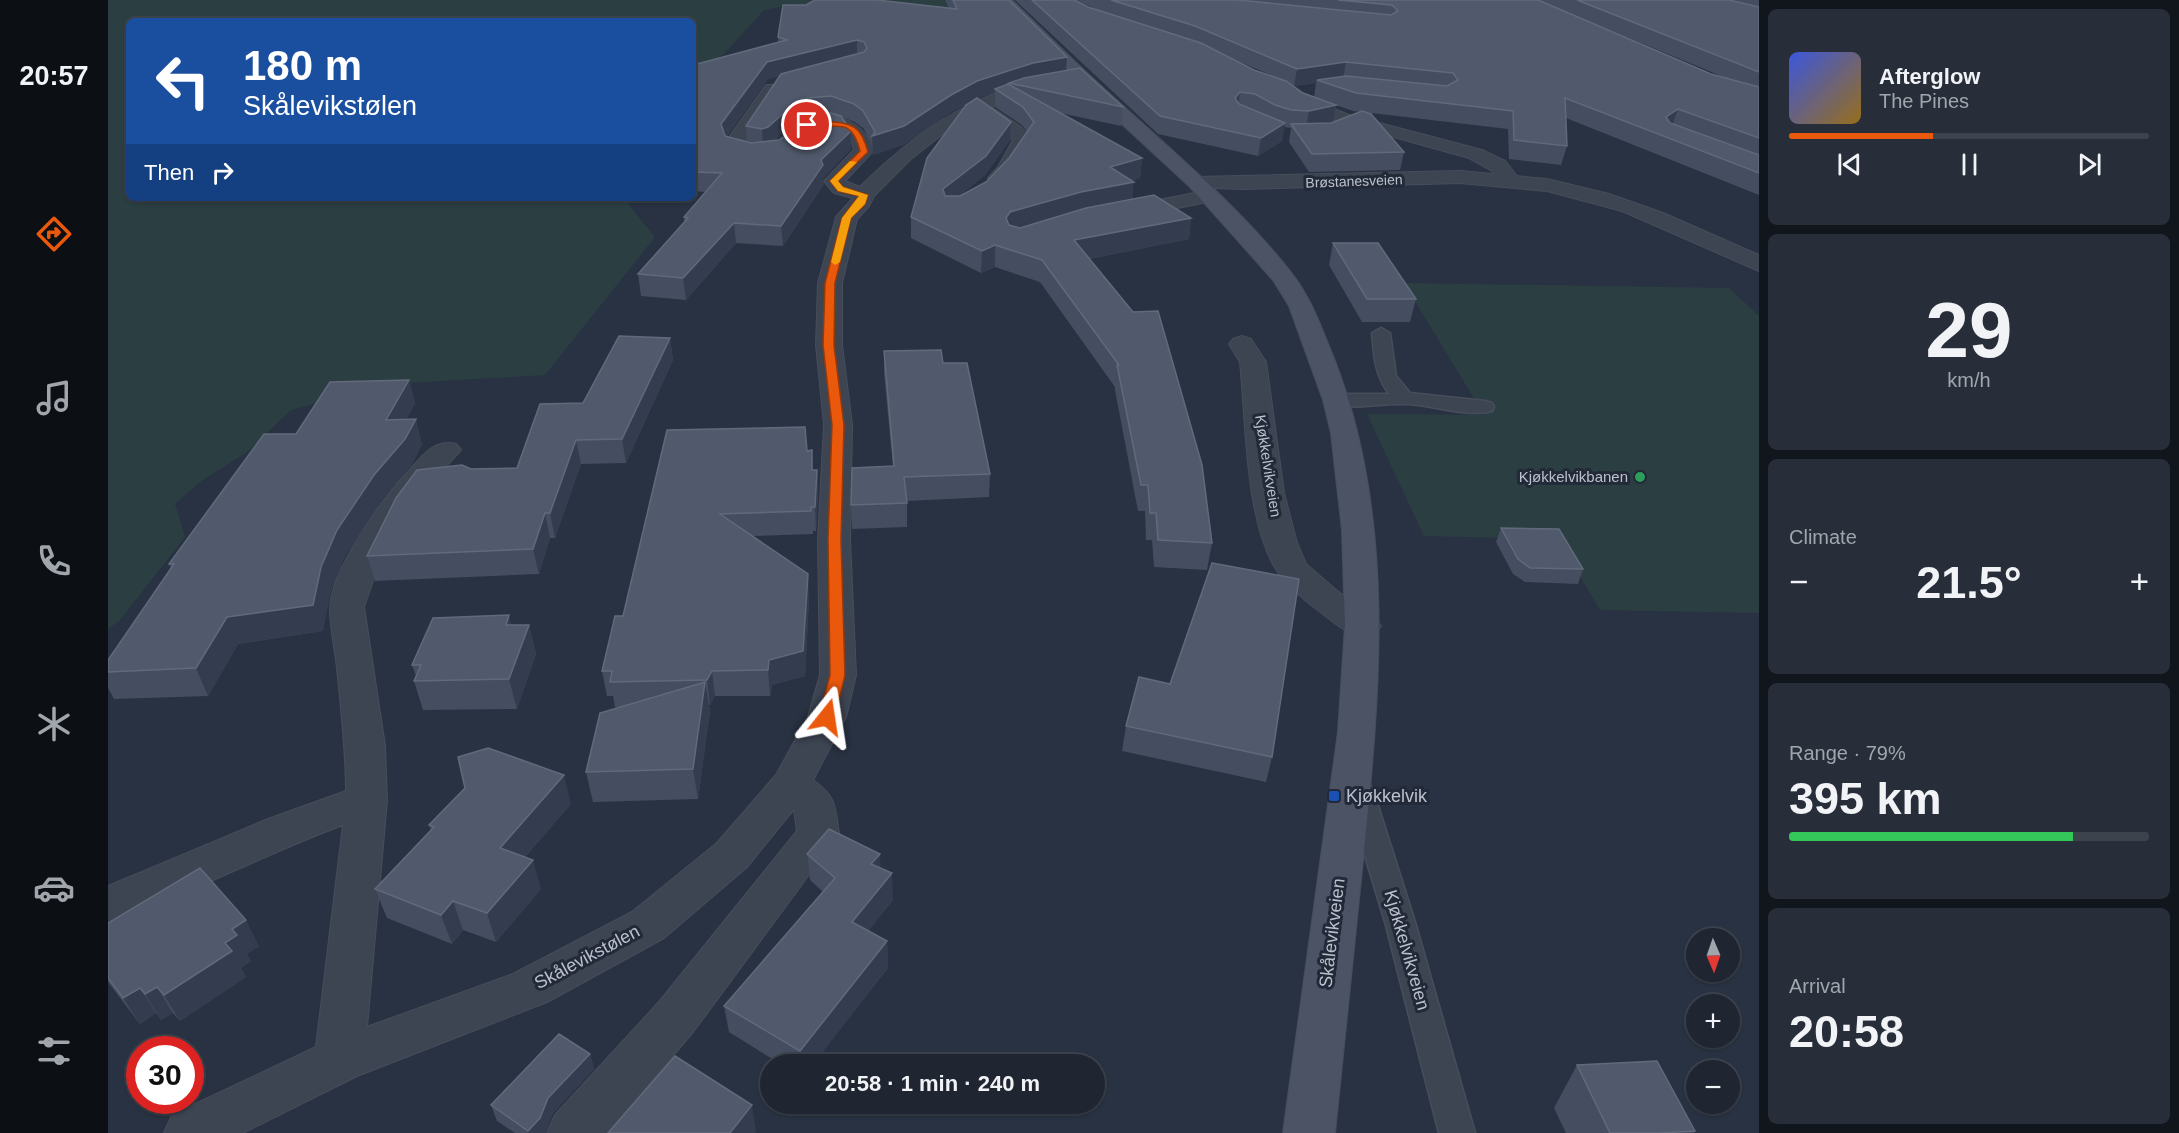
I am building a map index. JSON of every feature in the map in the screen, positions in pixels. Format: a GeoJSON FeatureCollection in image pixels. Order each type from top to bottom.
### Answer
{"type":"FeatureCollection","features":[{"type":"Feature","properties":{"kind":"main road","name":"Kjøkkelvikveien"},"geometry":{"type":"LineString","coordinates":[[1004,0],[1203,189],[1282,276],[1301,306],[1336,399],[1345,433],[1358,530],[1363,626],[1354,750]]}},
{"type":"Feature","properties":{"kind":"main road","name":"Skålevikveien"},"geometry":{"type":"LineString","coordinates":[[1309,1133],[1354,750]]}},
{"type":"Feature","properties":{"kind":"street","name":"Skålevikstølen"},"geometry":{"type":"LineString","coordinates":[[190,1133],[339,1060],[530,988],[648,925],[732,855],[767,816],[790,785],[827,717],[838,675],[834,540],[838,425],[829,345],[830,283],[847,218],[862,202],[864,195],[923,138],[977,105],[1042,83],[1085,78]]}},
{"type":"Feature","properties":{"kind":"street"},"geometry":{"type":"LineString","coordinates":[[787,80],[775,85],[734,143],[735,148],[754,154],[768,153],[788,144],[807,125],[827,123],[848,126],[860,135],[864,152],[834,181],[841,189],[864,195]]}},
{"type":"Feature","properties":{"kind":"street"},"geometry":{"type":"LineString","coordinates":[[1316,88],[1286,91],[1301,104],[1354,122],[1474,154],[1502,169],[1510,180]]}},
{"type":"Feature","properties":{"kind":"street"},"geometry":{"type":"LineString","coordinates":[[977,105],[1015,131],[1022,140],[1006,170],[986,189]]}},
{"type":"Feature","properties":{"kind":"street"},"geometry":{"type":"LineString","coordinates":[[1327,132],[1354,122]]}},
{"type":"Feature","properties":{"kind":"street","name":"Brøstanesveien"},"geometry":{"type":"LineString","coordinates":[[1203,189],[1253,184],[1457,178],[1510,180],[1568,190],[1634,209],[1759,264]]}},
{"type":"Feature","properties":{"kind":"street"},"geometry":{"type":"LineString","coordinates":[[1103,217],[1203,189]]}},
{"type":"Feature","properties":{"kind":"street","name":"Kjøkkelvikveien"},"geometry":{"type":"LineString","coordinates":[[1242,344],[1253,362],[1271,506],[1291,567],[1344,615],[1363,626]]}},
{"type":"Feature","properties":{"kind":"street"},"geometry":{"type":"LineString","coordinates":[[339,1060],[368,800],[365,746],[347,607],[352,585],[374,540],[414,480],[446,450]]}},
{"type":"Feature","properties":{"kind":"street"},"geometry":{"type":"LineString","coordinates":[[573,1133],[676,1017],[818,834],[814,802],[790,785]]}},
{"type":"Feature","properties":{"kind":"street"},"geometry":{"type":"LineString","coordinates":[[108,903],[157,886],[283,830],[368,800]]}},
{"type":"Feature","properties":{"kind":"lane"},"geometry":{"type":"LineString","coordinates":[[1381,333],[1385,372],[1390,387],[1404,398]]}},
{"type":"Feature","properties":{"kind":"lane"},"geometry":{"type":"LineString","coordinates":[[1336,399],[1383,401],[1404,398],[1485,407]]}},
{"type":"Feature","properties":{"kind":"lane","name":"Kjøkkelvikveien"},"geometry":{"type":"LineString","coordinates":[[1354,750],[1457,1133]]}},
{"type":"Feature","properties":{"kind":"green space"},"geometry":{"type":"Polygon","coordinates":[[[108,0],[946,0],[957,11],[796,4],[764,10],[724,54],[696,77],[696,18],[126,18],[126,201],[625,201],[655,237],[545,375],[389,384],[291,410],[247,452],[200,482],[175,504],[185,537],[120,620],[108,629],[108,0]]]}},
{"type":"Feature","properties":{"kind":"green space","name":"Kjøkkelvikbanen"},"geometry":{"type":"Polygon","coordinates":[[[1404,283],[1729,288],[1759,316],[1759,613],[1600,610],[1558,539],[1424,536],[1367,414],[1484,415],[1404,283]]]}},
{"type":"Feature","properties":{"kind":"building"},"geometry":{"type":"Polygon","coordinates":[[[815,0],[877,0],[957,9],[953,0],[1009,0],[1067,57],[1033,63],[977,81],[904,126],[872,136],[875,132],[863,111],[854,104],[831,96],[808,98],[796,102],[768,127],[762,129],[746,126],[781,74],[864,52],[867,48],[864,42],[857,40],[767,62],[721,124],[725,136],[751,143],[779,140],[795,131],[811,114],[824,111],[841,116],[851,131],[821,160],[823,165],[781,226],[734,223],[683,278],[638,274],[688,218],[684,217],[722,173],[696,172],[696,64],[787,40],[778,37],[783,5],[806,5],[815,0]]]}},
{"type":"Feature","properties":{"kind":"building"},"geometry":{"type":"Polygon","coordinates":[[[1032,0],[1074,0],[1088,7],[1201,43],[1254,70],[1286,81],[1303,93],[1336,105],[1309,111],[1291,110],[1275,105],[1255,94],[1240,92],[1235,98],[1239,104],[1285,123],[1261,138],[1160,116],[1032,0]]]}},
{"type":"Feature","properties":{"kind":"building"},"geometry":{"type":"Polygon","coordinates":[[[1111,0],[1238,0],[1391,15],[1398,11],[1392,5],[1338,0],[1538,0],[1711,74],[1759,87],[1759,138],[1678,109],[1666,117],[1670,123],[1759,155],[1759,173],[1565,98],[1567,146],[1514,140],[1513,111],[1356,93],[1317,80],[1346,76],[1447,86],[1458,80],[1453,73],[1346,62],[1297,69],[1195,26],[1111,0]]]}},
{"type":"Feature","properties":{"kind":"building"},"geometry":{"type":"Polygon","coordinates":[[[1577,0],[1729,0],[1759,7],[1759,72],[1577,0]]]}},
{"type":"Feature","properties":{"kind":"building"},"geometry":{"type":"Polygon","coordinates":[[[1080,68],[1123,107],[1009,83],[1024,78],[1080,68]]]}},
{"type":"Feature","properties":{"kind":"building"},"geometry":{"type":"Polygon","coordinates":[[[1008,84],[1142,158],[1110,167],[1134,182],[1081,192],[1010,212],[1006,218],[1009,225],[1020,228],[1086,208],[1154,195],[1191,218],[1074,240],[1133,312],[1158,311],[1202,465],[1212,543],[1158,540],[1156,513],[1150,513],[1148,485],[1141,485],[1117,365],[1119,365],[1042,260],[995,245],[982,251],[911,217],[927,158],[966,105],[977,98],[1011,122],[986,156],[943,189],[945,196],[960,196],[986,182],[1009,158],[1034,122],[1023,107],[995,89],[1008,84]]]}},
{"type":"Feature","properties":{"kind":"building"},"geometry":{"type":"Polygon","coordinates":[[[1362,111],[1371,114],[1404,152],[1312,154],[1291,124],[1331,123],[1362,111]]]}},
{"type":"Feature","properties":{"kind":"building"},"geometry":{"type":"Polygon","coordinates":[[[1333,243],[1378,243],[1416,299],[1367,299],[1333,243]]]}},
{"type":"Feature","properties":{"kind":"building"},"geometry":{"type":"Polygon","coordinates":[[[619,336],[670,338],[622,439],[576,440],[550,513],[545,513],[533,549],[367,556],[396,498],[417,470],[462,465],[471,469],[517,468],[540,404],[583,403],[619,336]]]}},
{"type":"Feature","properties":{"kind":"building"},"geometry":{"type":"Polygon","coordinates":[[[941,350],[943,363],[967,363],[990,474],[904,477],[907,503],[851,505],[852,468],[894,466],[884,351],[941,350]]]}},
{"type":"Feature","properties":{"kind":"building"},"geometry":{"type":"Polygon","coordinates":[[[409,380],[386,420],[416,419],[405,439],[374,475],[337,530],[321,567],[313,605],[227,617],[196,668],[108,672],[108,660],[174,564],[169,564],[264,434],[296,434],[330,382],[409,380]]]}},
{"type":"Feature","properties":{"kind":"building"},"geometry":{"type":"Polygon","coordinates":[[[805,427],[807,451],[812,450],[812,470],[817,470],[815,507],[811,507],[811,511],[720,514],[808,574],[803,651],[769,660],[768,670],[712,671],[707,680],[610,682],[612,671],[602,671],[615,616],[623,616],[667,430],[805,427]]]}},
{"type":"Feature","properties":{"kind":"building"},"geometry":{"type":"Polygon","coordinates":[[[1501,528],[1559,529],[1583,569],[1530,568],[1518,559],[1501,528]]]}},
{"type":"Feature","properties":{"kind":"building"},"geometry":{"type":"Polygon","coordinates":[[[1212,563],[1299,579],[1272,757],[1126,726],[1139,677],[1170,684],[1212,563]]]}},
{"type":"Feature","properties":{"kind":"building"},"geometry":{"type":"Polygon","coordinates":[[[509,615],[506,625],[529,625],[509,679],[414,681],[421,665],[412,665],[433,618],[509,615]]]}},
{"type":"Feature","properties":{"kind":"building"},"geometry":{"type":"Polygon","coordinates":[[[705,682],[693,769],[586,772],[600,713],[705,682]]]}},
{"type":"Feature","properties":{"kind":"building"},"geometry":{"type":"Polygon","coordinates":[[[488,748],[564,775],[500,848],[533,860],[487,913],[453,901],[441,915],[375,889],[434,827],[429,825],[465,788],[458,757],[488,748]]]}},
{"type":"Feature","properties":{"kind":"building"},"geometry":{"type":"Polygon","coordinates":[[[829,829],[880,854],[871,864],[892,873],[852,922],[887,941],[800,1051],[724,1006],[835,878],[807,854],[829,829]]]}},
{"type":"Feature","properties":{"kind":"building"},"geometry":{"type":"Polygon","coordinates":[[[200,868],[246,920],[232,929],[237,935],[225,943],[232,951],[164,995],[157,987],[145,994],[140,988],[123,998],[108,978],[108,923],[200,868]]]}},
{"type":"Feature","properties":{"kind":"building"},"geometry":{"type":"Polygon","coordinates":[[[559,1034],[590,1054],[548,1098],[540,1118],[528,1131],[491,1105],[559,1034]]]}},
{"type":"Feature","properties":{"kind":"building"},"geometry":{"type":"Polygon","coordinates":[[[675,1056],[752,1105],[730,1133],[608,1133],[675,1056]]]}},
{"type":"Feature","properties":{"kind":"building"},"geometry":{"type":"Polygon","coordinates":[[[1657,1061],[1695,1131],[1610,1133],[1577,1065],[1657,1061]]]}},
{"type":"Feature","properties":{"kind":"slow traffic"},"geometry":{"type":"LineString","coordinates":[[835,262],[847,218],[862,202],[864,195],[841,189],[834,181],[853,162]]}},
{"type":"Feature","properties":{"kind":"place","name":"Kjøkkelvikbanen"},"geometry":{"type":"Point","coordinates":[1640,477]}},
{"type":"Feature","properties":{"kind":"place","name":"Kjøkkelvik"},"geometry":{"type":"Point","coordinates":[1334,796]}},
{"type":"Feature","properties":{"kind":"route"},"geometry":{"type":"LineString","coordinates":[[807,125],[835,123],[848,126],[860,135],[864,152],[834,181],[841,189],[864,195],[862,202],[847,218],[830,283],[828,333],[838,425],[834,540],[838,675],[827,717]]}}]}
